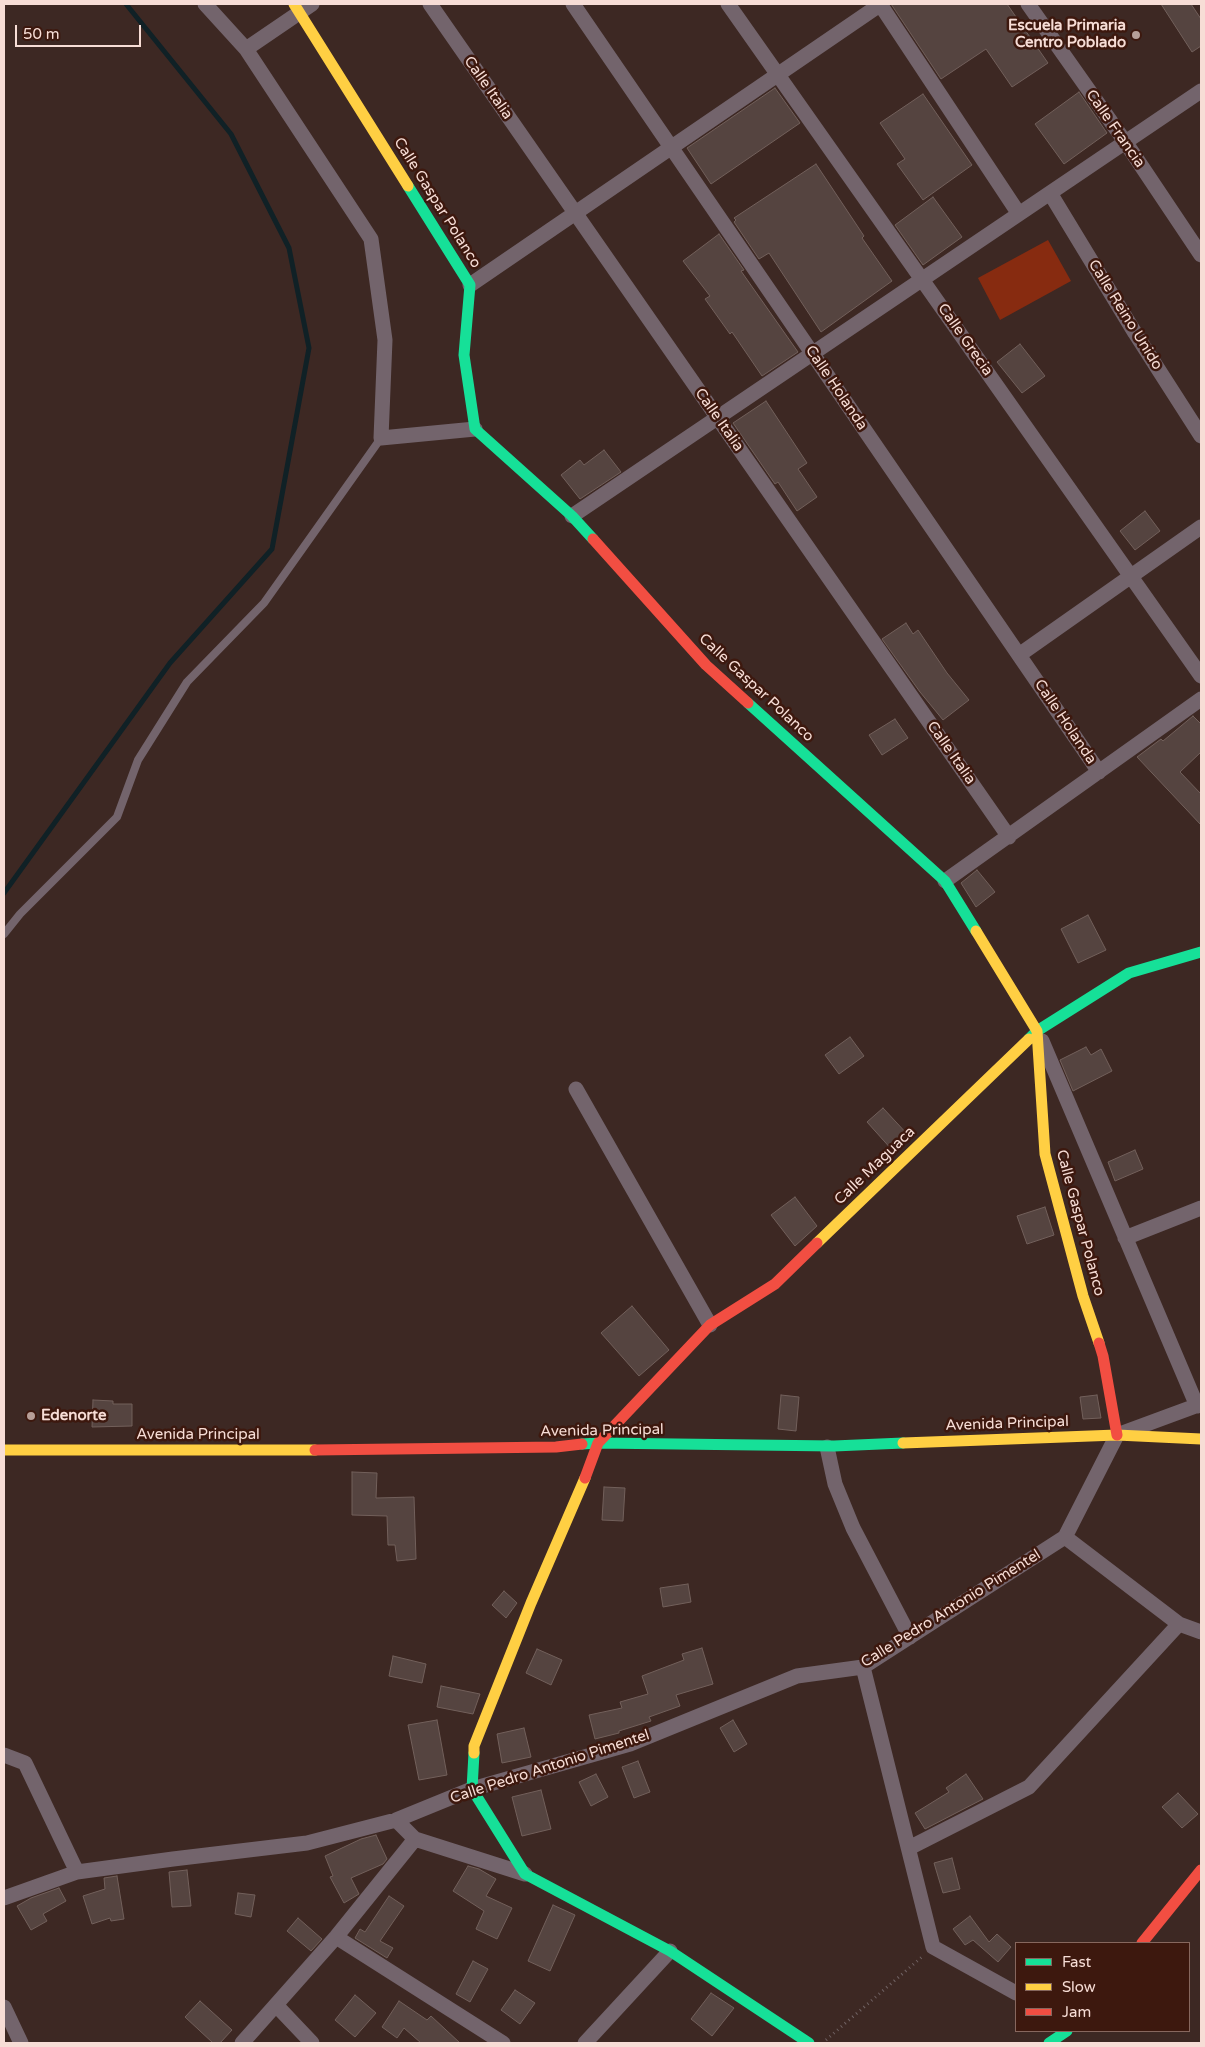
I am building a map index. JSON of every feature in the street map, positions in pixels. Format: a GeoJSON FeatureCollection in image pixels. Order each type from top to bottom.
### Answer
{"type":"FeatureCollection","features":[{"type":"Feature","properties":{"kind":"street"},"geometry":{"type":"LineString","coordinates":[[205,4],[246,50],[371,239],[385,340],[381,438],[475,429]]}},
{"type":"Feature","properties":{"kind":"street","name":"Calle Italia"},"geometry":{"type":"LineString","coordinates":[[430,4],[1009,837]]}},
{"type":"Feature","properties":{"kind":"street","name":"Calle Holanda"},"geometry":{"type":"LineString","coordinates":[[572,4],[1099,772]]}},
{"type":"Feature","properties":{"kind":"street","name":"Calle Grecia"},"geometry":{"type":"LineString","coordinates":[[728,4],[1201,676]]}},
{"type":"Feature","properties":{"kind":"street"},"geometry":{"type":"LineString","coordinates":[[470,285],[880,4],[1019,214]]}},
{"type":"Feature","properties":{"kind":"street","name":"Calle Francia"},"geometry":{"type":"LineString","coordinates":[[1028,4],[1126,143],[1201,255]]}},
{"type":"Feature","properties":{"kind":"street"},"geometry":{"type":"LineString","coordinates":[[246,50],[302,7]]}},
{"type":"Feature","properties":{"kind":"street","name":"Calle Gaspar Polanco"},"geometry":{"type":"LineString","coordinates":[[302,7],[470,285],[464,355],[475,429],[572,516],[706,666],[945,881],[1037,1031],[1045,1154],[1084,1296],[1103,1356],[1117,1435]]}},
{"type":"Feature","properties":{"kind":"street"},"geometry":{"type":"LineString","coordinates":[[572,516],[1201,91]]}},
{"type":"Feature","properties":{"kind":"street","name":"Calle Reino Unido"},"geometry":{"type":"LineString","coordinates":[[1050,193],[1135,333],[1201,436]]}},
{"type":"Feature","properties":{"kind":"street"},"geometry":{"type":"LineString","coordinates":[[1019,655],[1201,527]]}},
{"type":"Feature","properties":{"kind":"street"},"geometry":{"type":"LineString","coordinates":[[945,881],[1201,699]]}},
{"type":"Feature","properties":{"kind":"street","name":"Calle Maguaca"},"geometry":{"type":"LineString","coordinates":[[598,1443],[710,1325],[775,1284],[1037,1031],[1129,973],[1201,952]]}},
{"type":"Feature","properties":{"kind":"street"},"geometry":{"type":"LineString","coordinates":[[1037,1031],[1125,1238],[1199,1405],[1117,1435],[1065,1537],[1179,1624],[1201,1632]]}},
{"type":"Feature","properties":{"kind":"street"},"geometry":{"type":"LineString","coordinates":[[576,1089],[710,1325]]}},
{"type":"Feature","properties":{"kind":"street"},"geometry":{"type":"LineString","coordinates":[[1125,1238],[1201,1208]]}},
{"type":"Feature","properties":{"kind":"street","name":"Avenida Principal"},"geometry":{"type":"LineString","coordinates":[[4,1450],[392,1450],[556,1447],[598,1443],[827,1446],[1117,1435],[1201,1439]]}},
{"type":"Feature","properties":{"kind":"street"},"geometry":{"type":"LineString","coordinates":[[525,1874],[472,1789],[474,1746],[492,1698],[570,1515],[598,1443]]}},
{"type":"Feature","properties":{"kind":"street"},"geometry":{"type":"LineString","coordinates":[[827,1446],[835,1484],[853,1528],[910,1637]]}},
{"type":"Feature","properties":{"kind":"street","name":"Calle Pedro Antonio Pimentel"},"geometry":{"type":"LineString","coordinates":[[4,1898],[77,1872],[306,1843],[396,1820],[472,1789],[630,1744],[797,1676],[863,1667],[1065,1537]]}},
{"type":"Feature","properties":{"kind":"street"},"geometry":{"type":"LineString","coordinates":[[909,1848],[1029,1787],[1179,1624]]}},
{"type":"Feature","properties":{"kind":"street"},"geometry":{"type":"LineString","coordinates":[[863,1667],[933,1948],[1015,1992]]}},
{"type":"Feature","properties":{"kind":"street"},"geometry":{"type":"LineString","coordinates":[[4,1755],[25,1762],[77,1872]]}},
{"type":"Feature","properties":{"kind":"street"},"geometry":{"type":"LineString","coordinates":[[396,1820],[415,1839],[525,1874],[670,1951],[809,2043]]}},
{"type":"Feature","properties":{"kind":"street"},"geometry":{"type":"LineString","coordinates":[[242,2043],[336,1936],[415,1839]]}},
{"type":"Feature","properties":{"kind":"street"},"geometry":{"type":"LineString","coordinates":[[1143,1942],[1201,1870]]}},
{"type":"Feature","properties":{"kind":"street"},"geometry":{"type":"LineString","coordinates":[[336,1936],[503,2043]]}},
{"type":"Feature","properties":{"kind":"street"},"geometry":{"type":"LineString","coordinates":[[585,2043],[670,1951]]}},
{"type":"Feature","properties":{"kind":"street"},"geometry":{"type":"LineString","coordinates":[[276,2005],[312,2043]]}},
{"type":"Feature","properties":{"kind":"street"},"geometry":{"type":"LineString","coordinates":[[4,2007],[21,2043]]}},
{"type":"Feature","properties":{"kind":"street"},"geometry":{"type":"LineString","coordinates":[[1049,2043],[1066,2032]]}},
{"type":"Feature","properties":{"kind":"lane"},"geometry":{"type":"LineString","coordinates":[[4,934],[20,914],[117,818],[138,760],[188,682],[264,603],[381,438]]}},
{"type":"Feature","properties":{"kind":"path"},"geometry":{"type":"LineString","coordinates":[[822,2043],[933,1948]]}},
{"type":"Feature","properties":{"kind":"shaded area"},"geometry":{"type":"Polygon","coordinates":[[[1048,240],[1071,281],[1000,320],[978,278],[1048,240]]]}},
{"type":"Feature","properties":{"kind":"building"},"geometry":{"type":"Polygon","coordinates":[[[891,4],[1007,4],[1048,63],[1012,87],[986,49],[941,79],[891,4]]]}},
{"type":"Feature","properties":{"kind":"building"},"geometry":{"type":"Polygon","coordinates":[[[1161,4],[1191,4],[1201,19],[1201,46],[1192,52],[1161,4]]]}},
{"type":"Feature","properties":{"kind":"building"},"geometry":{"type":"Polygon","coordinates":[[[775,88],[800,123],[711,184],[687,148],[775,88]]]}},
{"type":"Feature","properties":{"kind":"building"},"geometry":{"type":"Polygon","coordinates":[[[1079,92],[1107,133],[1064,164],[1035,124],[1079,92]]]}},
{"type":"Feature","properties":{"kind":"building"},"geometry":{"type":"Polygon","coordinates":[[[923,94],[972,165],[923,200],[897,164],[905,159],[880,123],[923,94]]]}},
{"type":"Feature","properties":{"kind":"building"},"geometry":{"type":"Polygon","coordinates":[[[816,164],[864,236],[862,238],[892,281],[821,332],[769,253],[759,259],[734,222],[736,220],[734,218],[816,164]]]}},
{"type":"Feature","properties":{"kind":"building"},"geometry":{"type":"Polygon","coordinates":[[[933,197],[962,237],[923,265],[895,225],[933,197]]]}},
{"type":"Feature","properties":{"kind":"building"},"geometry":{"type":"Polygon","coordinates":[[[719,234],[744,270],[741,271],[798,352],[762,376],[732,332],[730,334],[705,299],[710,296],[683,261],[719,234]]]}},
{"type":"Feature","properties":{"kind":"building"},"geometry":{"type":"Polygon","coordinates":[[[1020,344],[1045,376],[1022,393],[997,362],[1020,344]]]}},
{"type":"Feature","properties":{"kind":"building"},"geometry":{"type":"Polygon","coordinates":[[[766,401],[807,463],[798,469],[817,497],[797,511],[778,482],[775,484],[733,423],[766,401]]]}},
{"type":"Feature","properties":{"kind":"building"},"geometry":{"type":"Polygon","coordinates":[[[604,450],[621,472],[580,499],[561,475],[580,460],[584,465],[604,450]]]}},
{"type":"Feature","properties":{"kind":"building"},"geometry":{"type":"Polygon","coordinates":[[[1145,511],[1160,531],[1135,550],[1120,531],[1145,511]]]}},
{"type":"Feature","properties":{"kind":"building"},"geometry":{"type":"Polygon","coordinates":[[[906,623],[913,634],[918,630],[947,673],[969,700],[943,720],[920,692],[882,639],[906,623]]]}},
{"type":"Feature","properties":{"kind":"building"},"geometry":{"type":"Polygon","coordinates":[[[1193,716],[1201,724],[1201,752],[1180,772],[1201,794],[1201,825],[1137,757],[1161,739],[1163,741],[1193,716]]]}},
{"type":"Feature","properties":{"kind":"building"},"geometry":{"type":"Polygon","coordinates":[[[895,719],[908,738],[882,755],[869,735],[895,719]]]}},
{"type":"Feature","properties":{"kind":"building"},"geometry":{"type":"Polygon","coordinates":[[[977,870],[995,892],[976,907],[961,883],[977,870]]]}},
{"type":"Feature","properties":{"kind":"building"},"geometry":{"type":"Polygon","coordinates":[[[1088,915],[1106,950],[1078,963],[1061,929],[1088,915]]]}},
{"type":"Feature","properties":{"kind":"building"},"geometry":{"type":"Polygon","coordinates":[[[850,1037],[864,1056],[839,1074],[825,1055],[850,1037]]]}},
{"type":"Feature","properties":{"kind":"building"},"geometry":{"type":"Polygon","coordinates":[[[1086,1047],[1091,1055],[1101,1049],[1112,1071],[1073,1091],[1060,1060],[1086,1047]]]}},
{"type":"Feature","properties":{"kind":"building"},"geometry":{"type":"Polygon","coordinates":[[[883,1108],[909,1136],[893,1151],[867,1122],[883,1108]]]}},
{"type":"Feature","properties":{"kind":"building"},"geometry":{"type":"Polygon","coordinates":[[[1135,1150],[1143,1169],[1115,1181],[1108,1162],[1135,1150]]]}},
{"type":"Feature","properties":{"kind":"building"},"geometry":{"type":"Polygon","coordinates":[[[795,1197],[817,1226],[795,1246],[771,1215],[795,1197]]]}},
{"type":"Feature","properties":{"kind":"building"},"geometry":{"type":"Polygon","coordinates":[[[1045,1207],[1054,1235],[1027,1244],[1017,1216],[1045,1207]]]}},
{"type":"Feature","properties":{"kind":"building"},"geometry":{"type":"Polygon","coordinates":[[[632,1306],[669,1350],[639,1376],[601,1333],[632,1306]]]}},
{"type":"Feature","properties":{"kind":"building"},"geometry":{"type":"Polygon","coordinates":[[[781,1395],[799,1397],[796,1431],[778,1429],[781,1395]]]}},
{"type":"Feature","properties":{"kind":"building"},"geometry":{"type":"Polygon","coordinates":[[[1097,1395],[1101,1418],[1083,1419],[1080,1397],[1097,1395]]]}},
{"type":"Feature","properties":{"kind":"building"},"geometry":{"type":"Polygon","coordinates":[[[93,1400],[113,1401],[113,1404],[132,1404],[132,1426],[92,1427],[93,1400]]]}},
{"type":"Feature","properties":{"kind":"building"},"geometry":{"type":"Polygon","coordinates":[[[352,1472],[377,1473],[376,1498],[414,1497],[416,1559],[397,1561],[395,1545],[388,1545],[387,1516],[352,1515],[352,1472]]]}},
{"type":"Feature","properties":{"kind":"building"},"geometry":{"type":"Polygon","coordinates":[[[604,1487],[625,1488],[623,1521],[602,1520],[604,1487]]]}},
{"type":"Feature","properties":{"kind":"building"},"geometry":{"type":"Polygon","coordinates":[[[688,1584],[691,1602],[663,1607],[660,1588],[688,1584]]]}},
{"type":"Feature","properties":{"kind":"building"},"geometry":{"type":"Polygon","coordinates":[[[504,1591],[517,1603],[506,1618],[492,1605],[504,1591]]]}},
{"type":"Feature","properties":{"kind":"building"},"geometry":{"type":"Polygon","coordinates":[[[702,1648],[713,1684],[676,1695],[680,1706],[649,1717],[651,1721],[619,1731],[619,1733],[595,1739],[589,1715],[622,1708],[620,1702],[648,1694],[642,1676],[684,1660],[682,1654],[702,1648]]]}},
{"type":"Feature","properties":{"kind":"building"},"geometry":{"type":"Polygon","coordinates":[[[537,1649],[562,1660],[551,1685],[526,1673],[537,1649]]]}},
{"type":"Feature","properties":{"kind":"building"},"geometry":{"type":"Polygon","coordinates":[[[393,1656],[426,1664],[422,1683],[389,1676],[393,1656]]]}},
{"type":"Feature","properties":{"kind":"building"},"geometry":{"type":"Polygon","coordinates":[[[441,1686],[480,1694],[473,1714],[437,1707],[441,1686]]]}},
{"type":"Feature","properties":{"kind":"building"},"geometry":{"type":"Polygon","coordinates":[[[437,1720],[447,1775],[419,1780],[408,1725],[437,1720]]]}},
{"type":"Feature","properties":{"kind":"building"},"geometry":{"type":"Polygon","coordinates":[[[733,1720],[747,1744],[734,1752],[720,1728],[733,1720]]]}},
{"type":"Feature","properties":{"kind":"building"},"geometry":{"type":"Polygon","coordinates":[[[524,1728],[531,1757],[502,1763],[497,1734],[524,1728]]]}},
{"type":"Feature","properties":{"kind":"building"},"geometry":{"type":"Polygon","coordinates":[[[638,1761],[650,1792],[634,1798],[622,1767],[638,1761]]]}},
{"type":"Feature","properties":{"kind":"building"},"geometry":{"type":"Polygon","coordinates":[[[596,1774],[608,1797],[591,1806],[579,1782],[596,1774]]]}},
{"type":"Feature","properties":{"kind":"building"},"geometry":{"type":"Polygon","coordinates":[[[966,1774],[983,1799],[925,1829],[915,1813],[949,1792],[946,1788],[966,1774]]]}},
{"type":"Feature","properties":{"kind":"building"},"geometry":{"type":"Polygon","coordinates":[[[541,1790],[551,1829],[522,1836],[512,1797],[541,1790]]]}},
{"type":"Feature","properties":{"kind":"building"},"geometry":{"type":"Polygon","coordinates":[[[1178,1793],[1198,1814],[1182,1828],[1162,1807],[1178,1793]]]}},
{"type":"Feature","properties":{"kind":"building"},"geometry":{"type":"Polygon","coordinates":[[[376,1835],[387,1859],[383,1864],[351,1878],[359,1894],[344,1903],[330,1877],[333,1876],[325,1856],[361,1839],[376,1835]]]}},
{"type":"Feature","properties":{"kind":"building"},"geometry":{"type":"Polygon","coordinates":[[[952,1858],[960,1889],[943,1893],[934,1863],[952,1858]]]}},
{"type":"Feature","properties":{"kind":"building"},"geometry":{"type":"Polygon","coordinates":[[[468,1866],[479,1869],[496,1879],[486,1896],[512,1908],[497,1939],[476,1929],[484,1911],[453,1891],[468,1866]]]}},
{"type":"Feature","properties":{"kind":"building"},"geometry":{"type":"Polygon","coordinates":[[[187,1870],[191,1906],[172,1907],[169,1872],[187,1870]]]}},
{"type":"Feature","properties":{"kind":"building"},"geometry":{"type":"Polygon","coordinates":[[[117,1876],[124,1919],[111,1921],[110,1918],[92,1924],[83,1896],[105,1889],[104,1878],[117,1876]]]}},
{"type":"Feature","properties":{"kind":"building"},"geometry":{"type":"Polygon","coordinates":[[[59,1888],[66,1901],[43,1914],[47,1921],[31,1930],[17,1906],[31,1898],[59,1888]]]}},
{"type":"Feature","properties":{"kind":"building"},"geometry":{"type":"Polygon","coordinates":[[[238,1893],[255,1895],[251,1917],[235,1914],[238,1893]]]}},
{"type":"Feature","properties":{"kind":"building"},"geometry":{"type":"Polygon","coordinates":[[[389,1896],[404,1906],[380,1941],[393,1948],[387,1958],[355,1938],[360,1929],[365,1932],[389,1896]]]}},
{"type":"Feature","properties":{"kind":"building"},"geometry":{"type":"Polygon","coordinates":[[[553,1905],[575,1915],[550,1971],[528,1961],[553,1905]]]}},
{"type":"Feature","properties":{"kind":"building"},"geometry":{"type":"Polygon","coordinates":[[[970,1916],[989,1942],[997,1934],[1011,1947],[998,1962],[973,1940],[965,1945],[953,1929],[970,1916]]]}},
{"type":"Feature","properties":{"kind":"building"},"geometry":{"type":"Polygon","coordinates":[[[298,1918],[322,1939],[311,1951],[287,1931],[298,1918]]]}},
{"type":"Feature","properties":{"kind":"building"},"geometry":{"type":"Polygon","coordinates":[[[473,1961],[488,1969],[470,2002],[456,1994],[473,1961]]]}},
{"type":"Feature","properties":{"kind":"building"},"geometry":{"type":"Polygon","coordinates":[[[515,1990],[535,2003],[520,2024],[501,2010],[515,1990]]]}},
{"type":"Feature","properties":{"kind":"building"},"geometry":{"type":"Polygon","coordinates":[[[711,1993],[734,2008],[712,2036],[691,2019],[711,1993]]]}},
{"type":"Feature","properties":{"kind":"building"},"geometry":{"type":"Polygon","coordinates":[[[355,1995],[376,2013],[355,2037],[335,2020],[355,1995]]]}},
{"type":"Feature","properties":{"kind":"building"},"geometry":{"type":"Polygon","coordinates":[[[200,2001],[232,2030],[220,2043],[213,2043],[185,2017],[200,2001]]]}},
{"type":"Feature","properties":{"kind":"building"},"geometry":{"type":"Polygon","coordinates":[[[399,2001],[427,2020],[431,2016],[460,2043],[421,2043],[404,2028],[397,2038],[382,2027],[399,2001]]]}},
{"type":"Feature","properties":{"kind":"waterway"},"geometry":{"type":"LineString","coordinates":[[4,893],[170,663],[272,549],[309,348],[289,248],[231,134],[126,4]]}},
{"type":"Feature","properties":{"kind":"traffic: fast"},"geometry":{"type":"LineString","coordinates":[[408,186],[470,285],[464,355],[475,429],[572,516],[593,539]]}},
{"type":"Feature","properties":{"kind":"traffic: fast"},"geometry":{"type":"LineString","coordinates":[[748,703],[945,881],[976,931]]}},
{"type":"Feature","properties":{"kind":"traffic: fast"},"geometry":{"type":"LineString","coordinates":[[1029,1039],[1037,1031],[1129,973],[1201,952]]}},
{"type":"Feature","properties":{"kind":"traffic: fast"},"geometry":{"type":"LineString","coordinates":[[582,1444],[834,1446],[903,1443]]}},
{"type":"Feature","properties":{"kind":"traffic: fast"},"geometry":{"type":"LineString","coordinates":[[474,1753],[472,1789],[525,1874],[670,1951],[809,2043]]}},
{"type":"Feature","properties":{"kind":"traffic: fast"},"geometry":{"type":"LineString","coordinates":[[1049,2043],[1066,2032]]}},
{"type":"Feature","properties":{"kind":"traffic: slow"},"geometry":{"type":"LineString","coordinates":[[294,4],[408,186]]}},
{"type":"Feature","properties":{"kind":"traffic: slow"},"geometry":{"type":"LineString","coordinates":[[976,931],[1037,1031],[1045,1154],[1083,1296],[1099,1343]]}},
{"type":"Feature","properties":{"kind":"traffic: slow"},"geometry":{"type":"LineString","coordinates":[[817,1243],[1029,1039]]}},
{"type":"Feature","properties":{"kind":"traffic: slow"},"geometry":{"type":"LineString","coordinates":[[903,1443],[1117,1435],[1201,1439]]}},
{"type":"Feature","properties":{"kind":"traffic: slow"},"geometry":{"type":"LineString","coordinates":[[4,1450],[315,1450]]}},
{"type":"Feature","properties":{"kind":"traffic: slow"},"geometry":{"type":"LineString","coordinates":[[474,1753],[474,1746],[531,1603],[585,1478]]}},
{"type":"Feature","properties":{"kind":"traffic: jam"},"geometry":{"type":"LineString","coordinates":[[593,539],[706,665],[748,703]]}},
{"type":"Feature","properties":{"kind":"traffic: jam"},"geometry":{"type":"LineString","coordinates":[[585,1478],[598,1443],[710,1325],[775,1284],[817,1243]]}},
{"type":"Feature","properties":{"kind":"traffic: jam"},"geometry":{"type":"LineString","coordinates":[[1099,1343],[1117,1435]]}},
{"type":"Feature","properties":{"kind":"traffic: jam"},"geometry":{"type":"LineString","coordinates":[[315,1450],[556,1447],[582,1444]]}},
{"type":"Feature","properties":{"kind":"traffic: jam"},"geometry":{"type":"LineString","coordinates":[[1143,1942],[1201,1870]]}},
{"type":"Feature","properties":{"kind":"place","name":"Escuela Primaria Centro Poblado"},"geometry":{"type":"Point","coordinates":[1136,35]}},
{"type":"Feature","properties":{"kind":"place","name":"Edenorte"},"geometry":{"type":"Point","coordinates":[31,1416]}}]}
